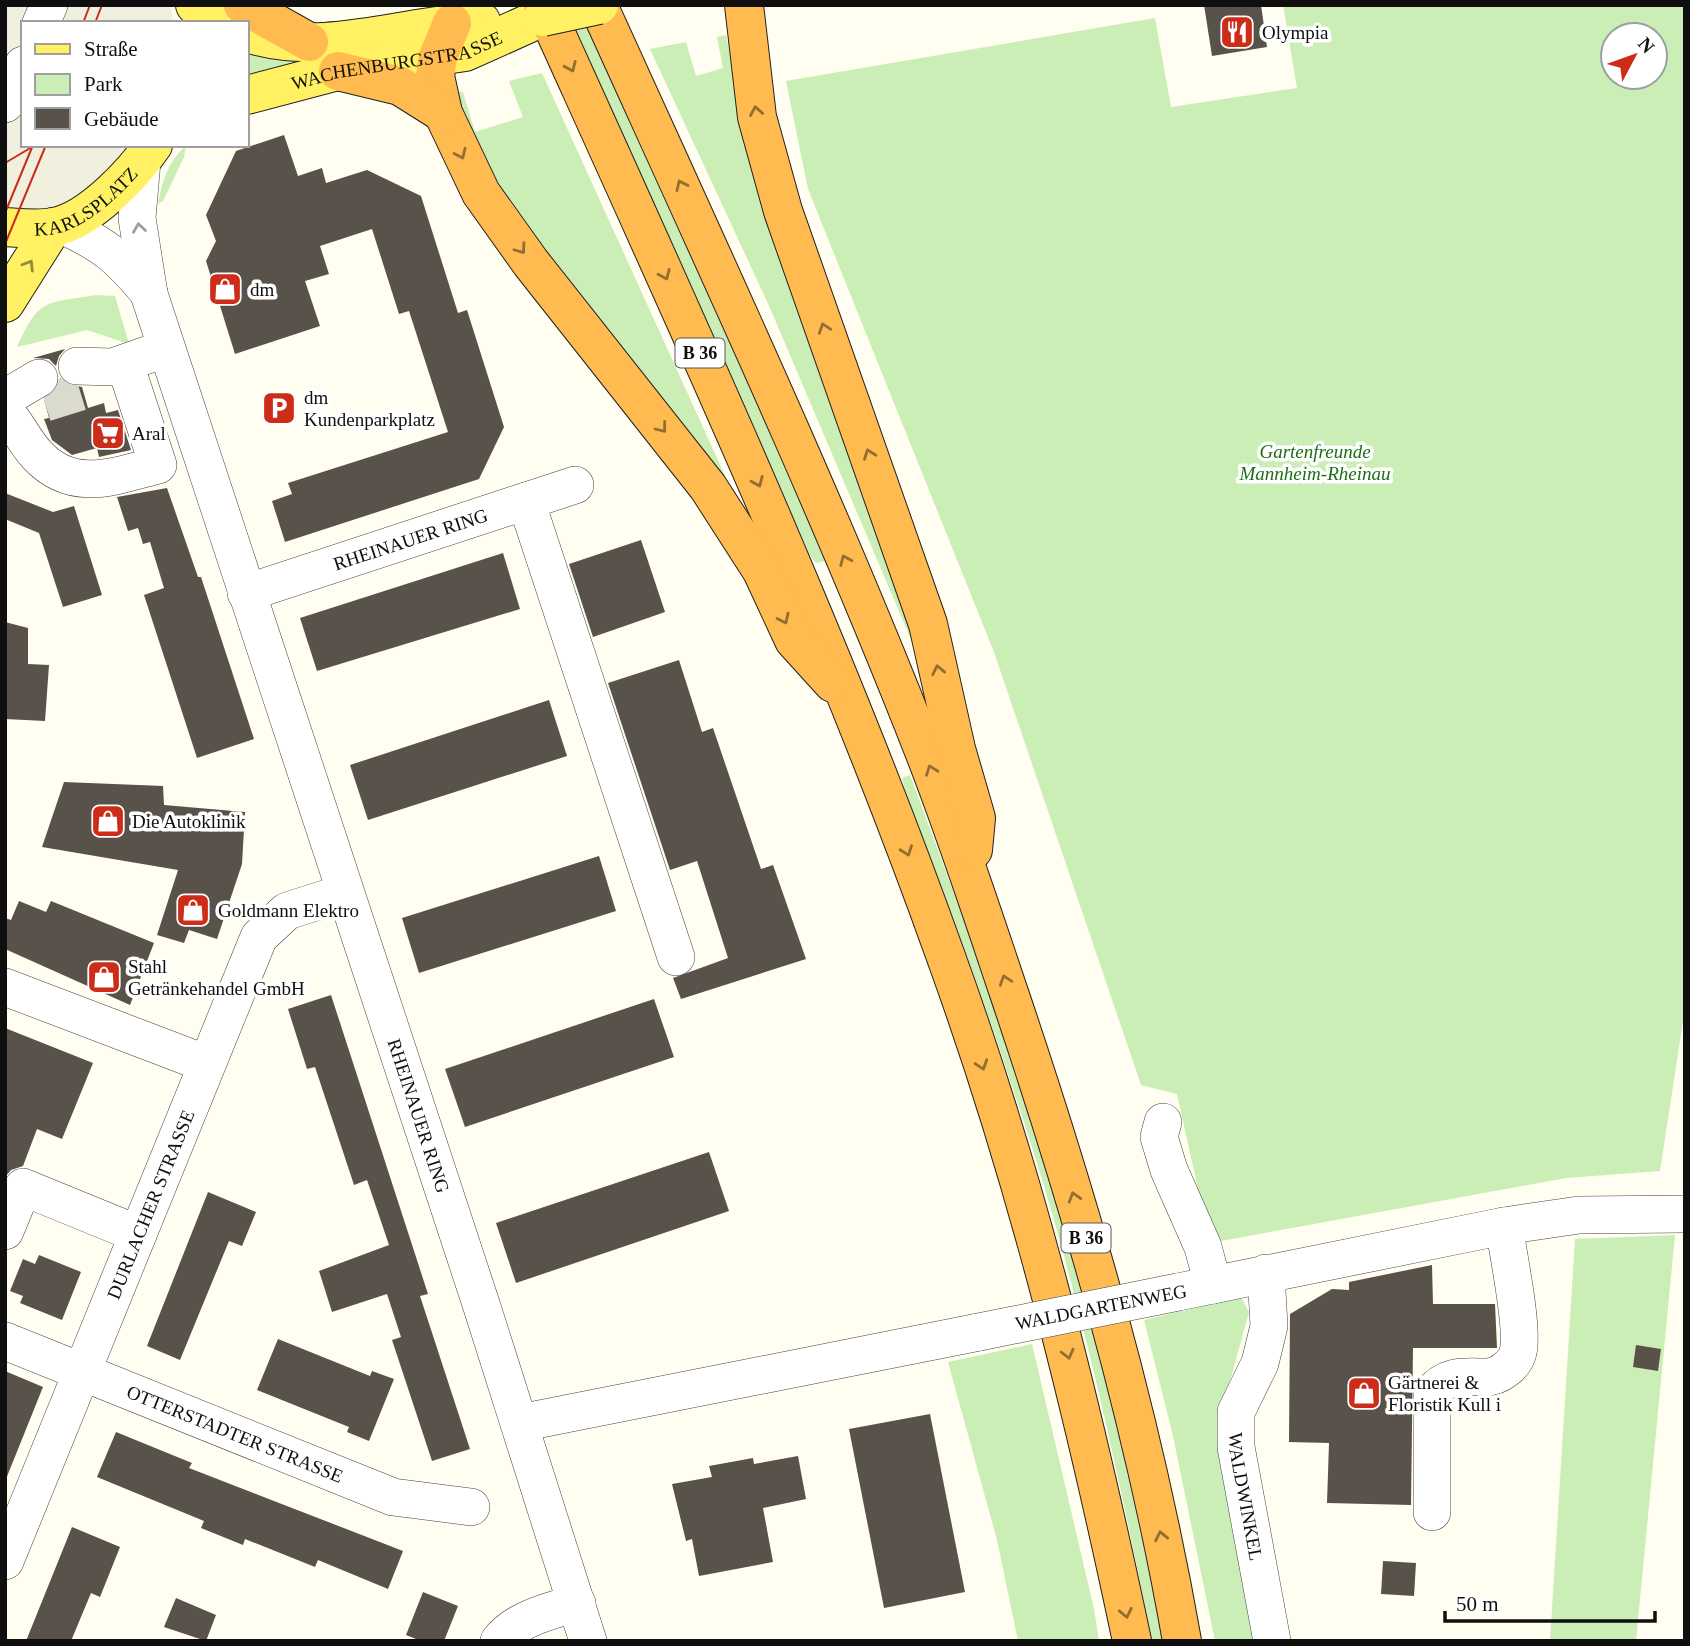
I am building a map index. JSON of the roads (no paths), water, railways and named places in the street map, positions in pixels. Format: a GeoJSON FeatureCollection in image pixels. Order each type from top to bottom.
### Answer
{"type":"FeatureCollection","features":[{"type":"Feature","properties":{"kind":"highway"},"geometry":{"type":"LineString","coordinates":[[243,5],[309,42]]}},
{"type":"Feature","properties":{"kind":"highway","name":"B 36"},"geometry":{"type":"LineString","coordinates":[[598,5],[712,251],[864,603],[925,753],[971,880],[1043,1094],[1114,1330],[1151,1486],[1182,1641]]}},
{"type":"Feature","properties":{"kind":"highway"},"geometry":{"type":"LineString","coordinates":[[744,5],[757,117],[783,211],[928,624],[956,749],[976,818],[971,880]]}},
{"type":"Feature","properties":{"kind":"highway","name":"B 36"},"geometry":{"type":"LineString","coordinates":[[532,18],[692,333],[851,703],[948,960],[1029,1216],[1094,1461],[1132,1641]]}},
{"type":"Feature","properties":{"kind":"highway"},"geometry":{"type":"LineString","coordinates":[[452,44],[435,76],[443,113],[481,194],[531,263],[708,487],[762,571],[794,640],[851,703]]}},
{"type":"Feature","properties":{"kind":"highway"},"geometry":{"type":"LineString","coordinates":[[338,71],[400,86],[443,113]]}},
{"type":"Feature","properties":{"kind":"main road"},"geometry":{"type":"LineString","coordinates":[[195,5],[214,21]]}},
{"type":"Feature","properties":{"kind":"main road","name":"WACHENBURGSTRASSE"},"geometry":{"type":"LineString","coordinates":[[248,95],[452,44],[532,18],[598,5]]}},
{"type":"Feature","properties":{"kind":"main road","name":"WACHENBURGSTRASSE"},"geometry":{"type":"LineString","coordinates":[[248,33],[265,39],[309,42],[381,36],[452,44]]}},
{"type":"Feature","properties":{"kind":"main road","name":"KARLSPLATZ"},"geometry":{"type":"LineString","coordinates":[[5,227],[57,226],[104,197],[147,153]]}},
{"type":"Feature","properties":{"kind":"main road"},"geometry":{"type":"LineString","coordinates":[[5,303],[57,226]]}},
{"type":"Feature","properties":{"kind":"street"},"geometry":{"type":"LineString","coordinates":[[42,21],[49,5]]}},
{"type":"Feature","properties":{"kind":"street"},"geometry":{"type":"LineString","coordinates":[[5,104],[21,69]]}},
{"type":"Feature","properties":{"kind":"street","name":"RHEINAUER RING"},"geometry":{"type":"LineString","coordinates":[[147,153],[137,218],[149,293],[520,1423],[588,1641]]}},
{"type":"Feature","properties":{"kind":"street","name":"RHEINAUER RING"},"geometry":{"type":"LineString","coordinates":[[57,226],[103,245],[117,255],[149,293]]}},
{"type":"Feature","properties":{"kind":"street"},"geometry":{"type":"LineString","coordinates":[[80,379],[166,346]]}},
{"type":"Feature","properties":{"kind":"street"},"geometry":{"type":"LineString","coordinates":[[42,390],[6,408],[18,433],[39,457],[59,473],[94,481],[158,465],[148,433],[119,366]]}},
{"type":"Feature","properties":{"kind":"street"},"geometry":{"type":"LineString","coordinates":[[148,433],[190,420]]}},
{"type":"Feature","properties":{"kind":"street","name":"RHEINAUER RING"},"geometry":{"type":"LineString","coordinates":[[246,593],[575,485]]}},
{"type":"Feature","properties":{"kind":"street"},"geometry":{"type":"LineString","coordinates":[[526,501],[676,957]]}},
{"type":"Feature","properties":{"kind":"street","name":"DURLACHER STRASSE"},"geometry":{"type":"LineString","coordinates":[[5,1561],[259,936],[287,911],[344,892]]}},
{"type":"Feature","properties":{"kind":"street"},"geometry":{"type":"LineString","coordinates":[[5,987],[207,1064]]}},
{"type":"Feature","properties":{"kind":"street"},"geometry":{"type":"LineString","coordinates":[[1163,1122],[1159,1138],[1169,1170],[1203,1247],[1196,1289]]}},
{"type":"Feature","properties":{"kind":"street"},"geometry":{"type":"LineString","coordinates":[[5,1231],[23,1187],[138,1234]]}},
{"type":"Feature","properties":{"kind":"street","name":"WALDGARTENWEG"},"geometry":{"type":"LineString","coordinates":[[520,1423],[1504,1226],[1578,1215],[1685,1214]]}},
{"type":"Feature","properties":{"kind":"street"},"geometry":{"type":"LineString","coordinates":[[1432,1512],[1432,1393],[1440,1382],[1454,1377],[1493,1377],[1507,1369],[1518,1352],[1517,1313],[1504,1226]]}},
{"type":"Feature","properties":{"kind":"street","name":"WALDWINKEL"},"geometry":{"type":"LineString","coordinates":[[1266,1273],[1269,1326],[1260,1363],[1236,1412],[1236,1435],[1272,1641]]}},
{"type":"Feature","properties":{"kind":"street","name":"OTTERSTADTER STRASSE"},"geometry":{"type":"LineString","coordinates":[[5,1342],[393,1497],[471,1507]]}},
{"type":"Feature","properties":{"kind":"street"},"geometry":{"type":"LineString","coordinates":[[499,1641],[505,1634],[537,1615],[577,1603]]}},
{"type":"Feature","properties":{"kind":"tunnel"},"geometry":{"type":"LineString","coordinates":[[45,403],[84,391]]}},
{"type":"Feature","properties":{"kind":"tram line"},"geometry":{"type":"LineString","coordinates":[[84,21],[90,5]]}},
{"type":"Feature","properties":{"kind":"tram line"},"geometry":{"type":"LineString","coordinates":[[96,21],[102,5]]}},
{"type":"Feature","properties":{"kind":"tram line"},"geometry":{"type":"LineString","coordinates":[[5,163],[32,147]]}},
{"type":"Feature","properties":{"kind":"tram line"},"geometry":{"type":"LineString","coordinates":[[5,213],[32,147]]}},
{"type":"Feature","properties":{"kind":"tram line"},"geometry":{"type":"LineString","coordinates":[[5,244],[45,147]]}},
{"type":"Feature","properties":{"kind":"place","name":"Olympia"},"geometry":{"type":"Point","coordinates":[1237,32]}},
{"type":"Feature","properties":{"kind":"place","name":"dm"},"geometry":{"type":"Point","coordinates":[225,289]}},
{"type":"Feature","properties":{"kind":"place","name":"dm Kundenparkplatz"},"geometry":{"type":"Point","coordinates":[279,408]}},
{"type":"Feature","properties":{"kind":"place","name":"Aral"},"geometry":{"type":"Point","coordinates":[108,433]}},
{"type":"Feature","properties":{"kind":"place","name":"Die Autoklinik"},"geometry":{"type":"Point","coordinates":[108,821]}},
{"type":"Feature","properties":{"kind":"place","name":"Goldmann Elektro"},"geometry":{"type":"Point","coordinates":[193,910]}},
{"type":"Feature","properties":{"kind":"place","name":"Stahl Getränkehandel GmbH"},"geometry":{"type":"Point","coordinates":[104,977]}},
{"type":"Feature","properties":{"kind":"place","name":"Gärtnerei & Floristik Kull i"},"geometry":{"type":"Point","coordinates":[1364,1393]}},
{"type":"Feature","properties":{"kind":"park label","name":"Gartenfreunde Mannheim-Rheinau"},"geometry":{"type":"Point","coordinates":[1315,462]}}]}
